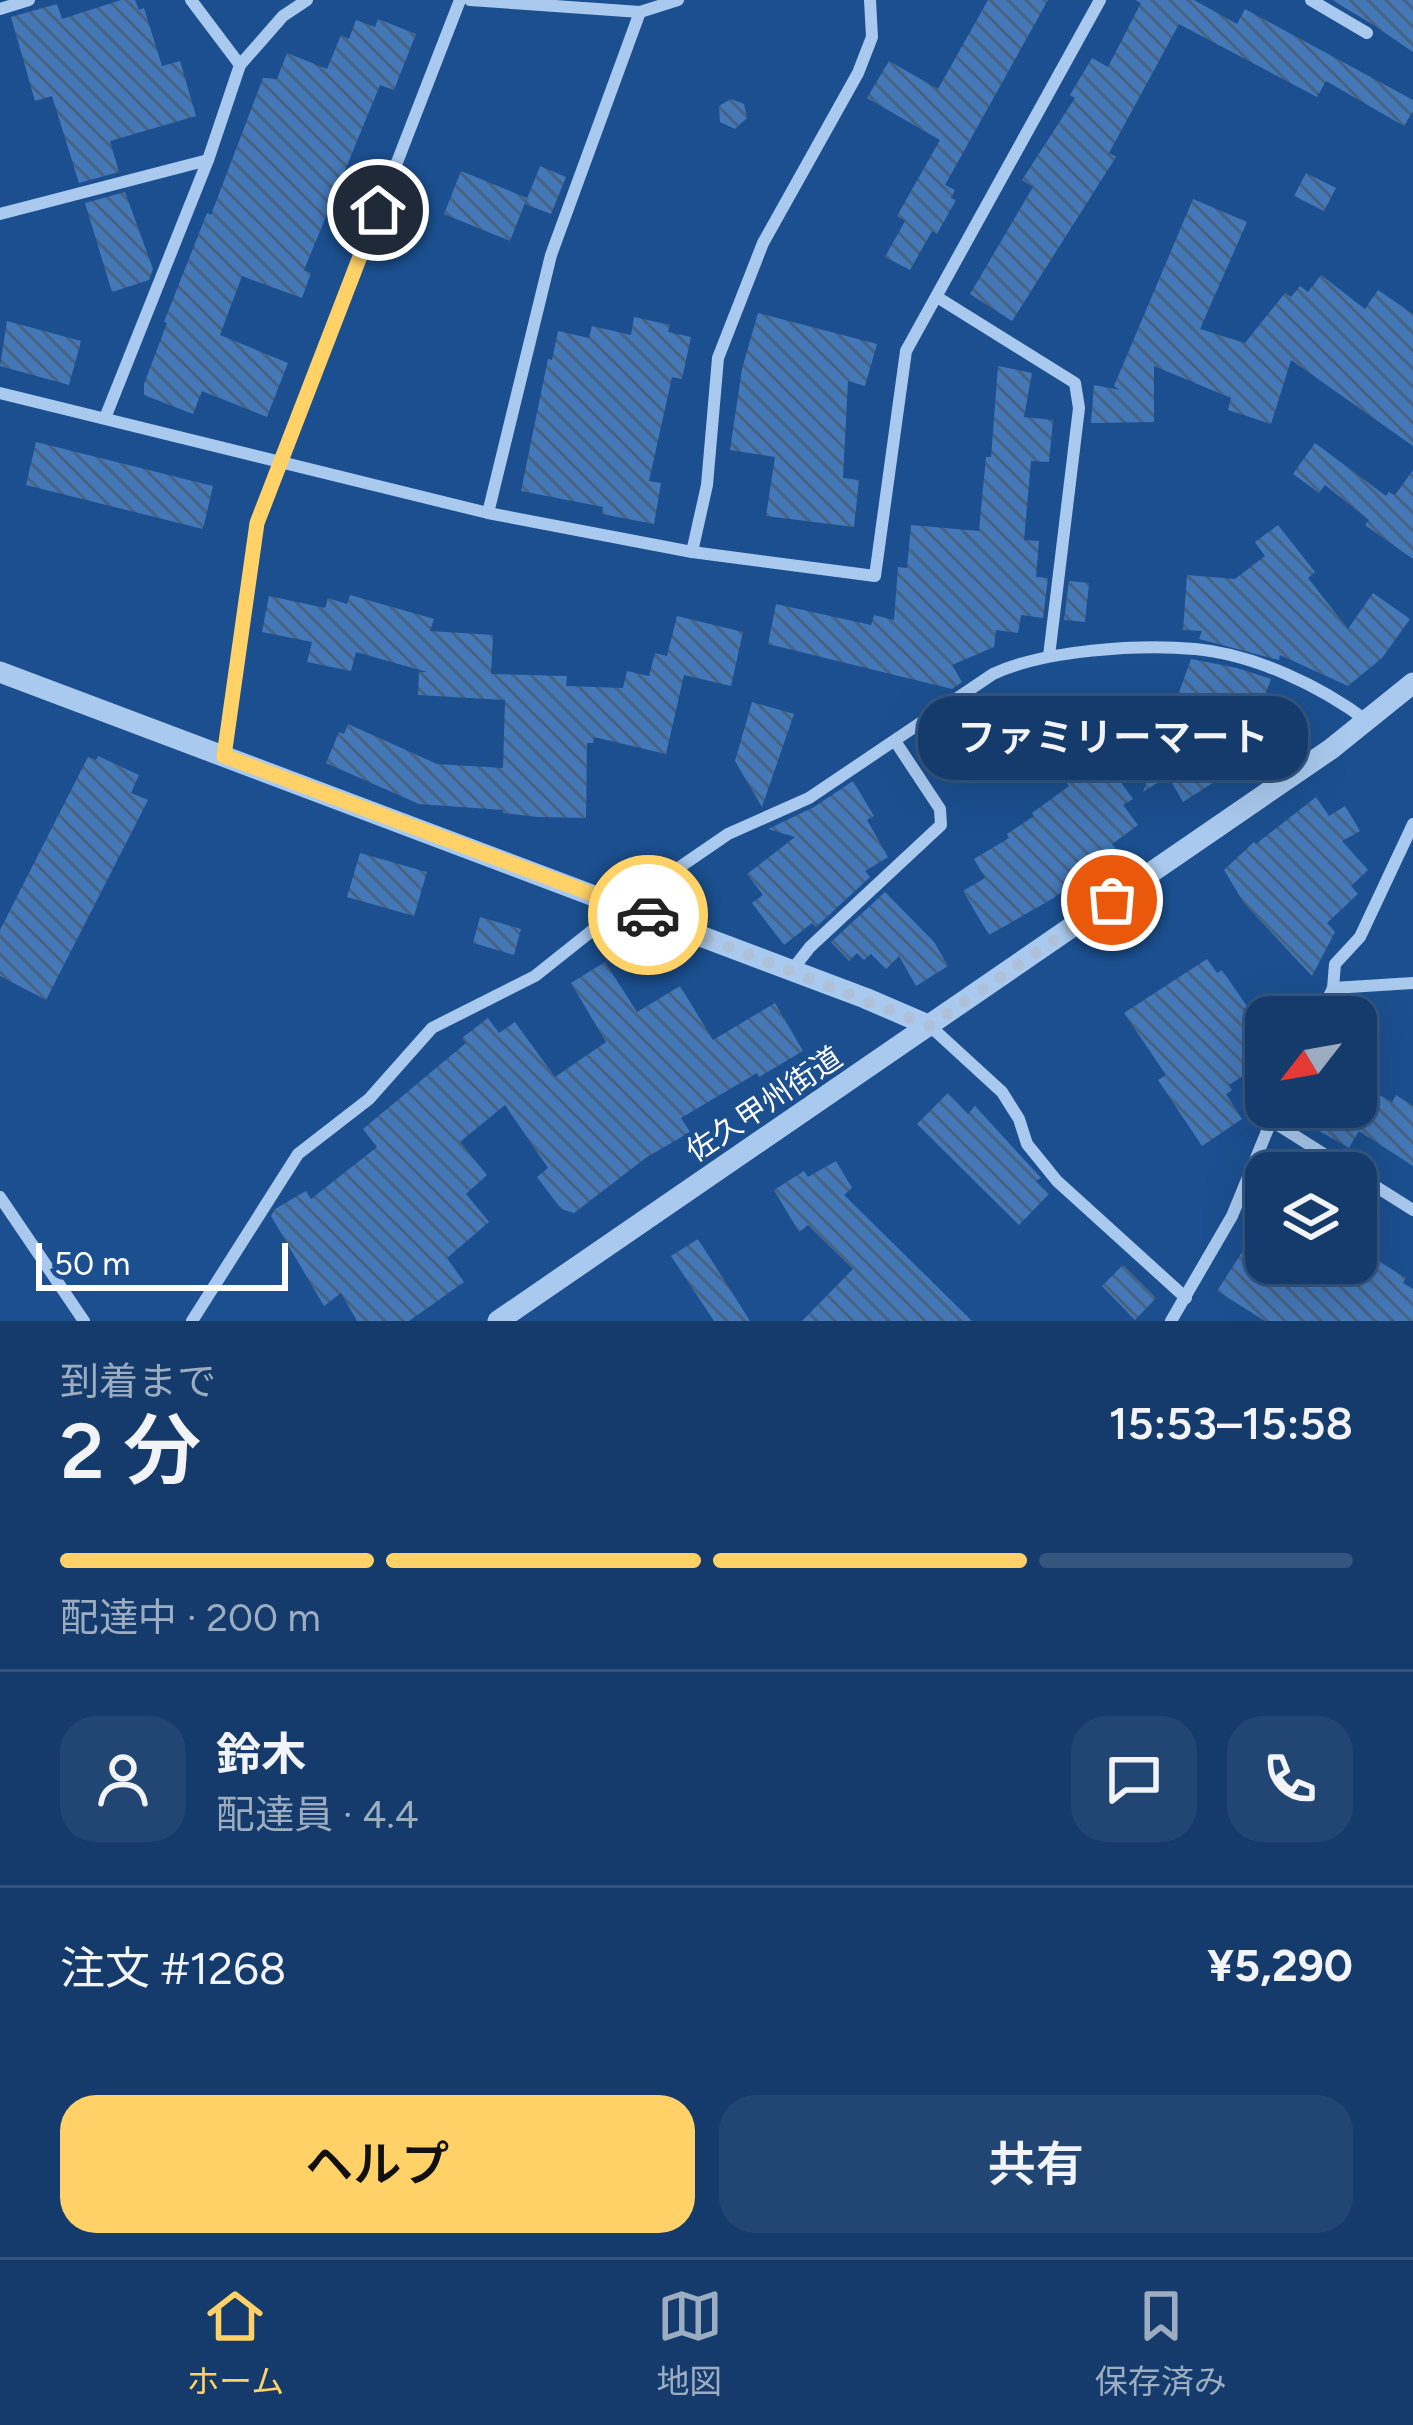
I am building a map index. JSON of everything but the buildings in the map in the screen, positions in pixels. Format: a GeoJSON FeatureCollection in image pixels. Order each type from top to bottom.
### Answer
{"type":"FeatureCollection","features":[{"type":"Feature","properties":{"kind":"street"},"geometry":{"type":"LineString","coordinates":[[0,9],[29,0]]}},
{"type":"Feature","properties":{"kind":"street"},"geometry":{"type":"LineString","coordinates":[[191,0],[240,64]]}},
{"type":"Feature","properties":{"kind":"street"},"geometry":{"type":"LineString","coordinates":[[105,418],[208,160],[240,64],[283,16],[307,0]]}},
{"type":"Feature","properties":{"kind":"street"},"geometry":{"type":"LineString","coordinates":[[224,756],[257,523],[460,0]]}},
{"type":"Feature","properties":{"kind":"street"},"geometry":{"type":"LineString","coordinates":[[470,0],[640,12],[678,0]]}},
{"type":"Feature","properties":{"kind":"street"},"geometry":{"type":"LineString","coordinates":[[692,551],[707,485],[718,358],[763,243],[858,73],[872,37],[870,0]]}},
{"type":"Feature","properties":{"kind":"street"},"geometry":{"type":"LineString","coordinates":[[0,393],[488,513],[692,551],[875,576],[906,351],[1100,0]]}},
{"type":"Feature","properties":{"kind":"street"},"geometry":{"type":"LineString","coordinates":[[1311,0],[1367,33]]}},
{"type":"Feature","properties":{"kind":"street"},"geometry":{"type":"LineString","coordinates":[[488,513],[551,255],[640,12]]}},
{"type":"Feature","properties":{"kind":"street"},"geometry":{"type":"LineString","coordinates":[[0,214],[208,160]]}},
{"type":"Feature","properties":{"kind":"street"},"geometry":{"type":"LineString","coordinates":[[937,297],[1075,383],[1079,408],[1049,656]]}},
{"type":"Feature","properties":{"kind":"street"},"geometry":{"type":"LineString","coordinates":[[192,1321],[298,1154],[369,1099],[432,1028],[535,976],[623,906],[728,834],[809,798],[993,674],[1049,656],[1197,649],[1277,672],[1338,699],[1368,721]]}},
{"type":"Feature","properties":{"kind":"street"},"geometry":{"type":"LineString","coordinates":[[0,672],[930,1026],[1002,1092],[1019,1119],[1027,1144],[1057,1180],[1186,1298]]}},
{"type":"Feature","properties":{"kind":"street","name":"佐久甲州街道"},"geometry":{"type":"LineString","coordinates":[[498,1321],[1409,694]]}},
{"type":"Feature","properties":{"kind":"street"},"geometry":{"type":"LineString","coordinates":[[793,970],[810,947],[941,825],[940,809],[895,741]]}},
{"type":"Feature","properties":{"kind":"street"},"geometry":{"type":"LineString","coordinates":[[1329,996],[1335,964],[1360,937],[1413,824]]}},
{"type":"Feature","properties":{"kind":"street"},"geometry":{"type":"LineString","coordinates":[[1333,988],[1413,983]]}},
{"type":"Feature","properties":{"kind":"street"},"geometry":{"type":"LineString","coordinates":[[1171,1321],[1232,1216],[1268,1128]]}},
{"type":"Feature","properties":{"kind":"street"},"geometry":{"type":"LineString","coordinates":[[1293,1128],[1325,1152]]}},
{"type":"Feature","properties":{"kind":"street"},"geometry":{"type":"LineString","coordinates":[[1377,1188],[1413,1210]]}},
{"type":"Feature","properties":{"kind":"street"},"geometry":{"type":"LineString","coordinates":[[0,1197],[84,1321]]}},
{"type":"Feature","properties":{"kind":"way so far"},"geometry":{"type":"LineString","coordinates":[[648,915],[930,1026],[1112,900]]}},
{"type":"Feature","properties":{"kind":"place","name":"ファミリーマート"},"geometry":{"type":"Point","coordinates":[1112,900]}},
{"type":"Feature","properties":{"kind":"route"},"geometry":{"type":"LineString","coordinates":[[378,210],[257,523],[224,756],[648,915]]}}]}
